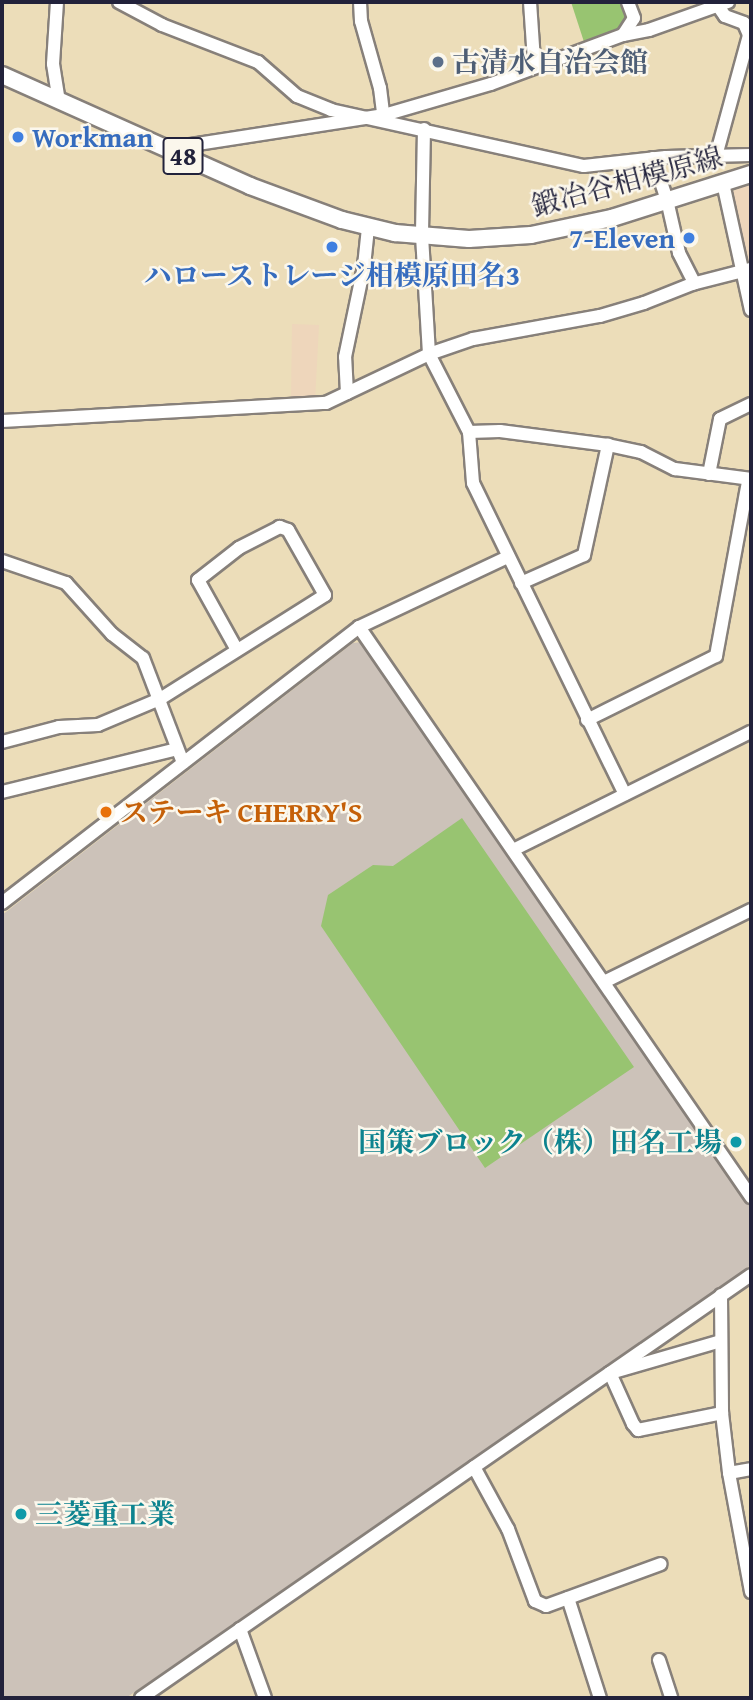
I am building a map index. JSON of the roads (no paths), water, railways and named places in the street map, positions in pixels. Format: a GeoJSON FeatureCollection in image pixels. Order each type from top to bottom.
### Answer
{"type":"FeatureCollection","features":[{"type":"Feature","properties":{"kind":"main road","name":"鍛冶谷相模原線"},"geometry":{"type":"LineString","coordinates":[[2,75],[164,149],[313,211],[368,228],[422,236],[482,239],[531,235],[586,224],[751,174]]}},
{"type":"Feature","properties":{"kind":"street"},"geometry":{"type":"LineString","coordinates":[[57,2],[53,64],[59,100]]}},
{"type":"Feature","properties":{"kind":"street"},"geometry":{"type":"LineString","coordinates":[[118,2],[162,25],[258,62],[285,87],[308,102],[366,118]]}},
{"type":"Feature","properties":{"kind":"street"},"geometry":{"type":"LineString","coordinates":[[360,2],[361,22],[380,88],[384,118]]}},
{"type":"Feature","properties":{"kind":"street"},"geometry":{"type":"LineString","coordinates":[[530,2],[534,60],[551,63]]}},
{"type":"Feature","properties":{"kind":"street"},"geometry":{"type":"LineString","coordinates":[[623,35],[634,18],[628,2]]}},
{"type":"Feature","properties":{"kind":"street"},"geometry":{"type":"LineString","coordinates":[[384,118],[551,63],[623,35],[649,30],[723,4],[725,16],[744,23],[749,36],[716,156]]}},
{"type":"Feature","properties":{"kind":"street"},"geometry":{"type":"LineString","coordinates":[[164,149],[366,118],[384,118],[570,164],[600,165],[653,158],[751,155]]}},
{"type":"Feature","properties":{"kind":"street"},"geometry":{"type":"LineString","coordinates":[[425,129],[422,236],[429,355],[469,432],[473,483],[625,794]]}},
{"type":"Feature","properties":{"kind":"street"},"geometry":{"type":"LineString","coordinates":[[653,158],[667,200],[679,253],[694,283]]}},
{"type":"Feature","properties":{"kind":"street"},"geometry":{"type":"LineString","coordinates":[[723,183],[747,270],[751,310]]}},
{"type":"Feature","properties":{"kind":"street"},"geometry":{"type":"LineString","coordinates":[[347,393],[345,357],[364,266],[368,228]]}},
{"type":"Feature","properties":{"kind":"street"},"geometry":{"type":"LineString","coordinates":[[2,421],[326,403],[429,355],[485,337],[600,316],[644,303],[694,283],[747,270]]}},
{"type":"Feature","properties":{"kind":"street"},"geometry":{"type":"LineString","coordinates":[[709,474],[720,419],[751,404]]}},
{"type":"Feature","properties":{"kind":"street"},"geometry":{"type":"LineString","coordinates":[[469,432],[500,431],[608,445],[641,452],[675,469],[749,480],[716,656],[587,720]]}},
{"type":"Feature","properties":{"kind":"street"},"geometry":{"type":"LineString","coordinates":[[522,583],[584,555],[608,445]]}},
{"type":"Feature","properties":{"kind":"street"},"geometry":{"type":"LineString","coordinates":[[2,741],[59,727],[98,725],[160,699],[325,595],[288,530],[280,527],[239,548],[198,580],[237,650]]}},
{"type":"Feature","properties":{"kind":"street"},"geometry":{"type":"LineString","coordinates":[[2,903],[359,628],[508,556]]}},
{"type":"Feature","properties":{"kind":"street"},"geometry":{"type":"LineString","coordinates":[[2,561],[66,583],[112,634],[143,658],[183,763]]}},
{"type":"Feature","properties":{"kind":"street"},"geometry":{"type":"LineString","coordinates":[[359,628],[751,1197]]}},
{"type":"Feature","properties":{"kind":"street"},"geometry":{"type":"LineString","coordinates":[[513,850],[751,732]]}},
{"type":"Feature","properties":{"kind":"street"},"geometry":{"type":"LineString","coordinates":[[2,792],[177,749]]}},
{"type":"Feature","properties":{"kind":"street"},"geometry":{"type":"LineString","coordinates":[[604,982],[751,911]]}},
{"type":"Feature","properties":{"kind":"street"},"geometry":{"type":"LineString","coordinates":[[143,1698],[751,1275]]}},
{"type":"Feature","properties":{"kind":"street"},"geometry":{"type":"LineString","coordinates":[[721,1295],[722,1413],[729,1472],[751,1592]]}},
{"type":"Feature","properties":{"kind":"street"},"geometry":{"type":"LineString","coordinates":[[610,1373],[721,1341]]}},
{"type":"Feature","properties":{"kind":"street"},"geometry":{"type":"LineString","coordinates":[[610,1373],[638,1430],[722,1413]]}},
{"type":"Feature","properties":{"kind":"street"},"geometry":{"type":"LineString","coordinates":[[474,1467],[508,1529],[535,1601],[545,1606],[661,1564]]}},
{"type":"Feature","properties":{"kind":"street"},"geometry":{"type":"LineString","coordinates":[[729,1472],[751,1469]]}},
{"type":"Feature","properties":{"kind":"street"},"geometry":{"type":"LineString","coordinates":[[568,1598],[600,1698]]}},
{"type":"Feature","properties":{"kind":"street"},"geometry":{"type":"LineString","coordinates":[[240,1629],[265,1698]]}},
{"type":"Feature","properties":{"kind":"street"},"geometry":{"type":"LineString","coordinates":[[659,1660],[671,1698]]}},
{"type":"Feature","properties":{"kind":"place","name":"古清水自治会館"},"geometry":{"type":"Point","coordinates":[438,62]}},
{"type":"Feature","properties":{"kind":"place","name":"Workman"},"geometry":{"type":"Point","coordinates":[18,137]}},
{"type":"Feature","properties":{"kind":"place","name":"7-Eleven"},"geometry":{"type":"Point","coordinates":[689,238]}},
{"type":"Feature","properties":{"kind":"place","name":"ハローストレージ相模原田名3"},"geometry":{"type":"Point","coordinates":[332,247]}},
{"type":"Feature","properties":{"kind":"place","name":"ステーキ CHERRY'S"},"geometry":{"type":"Point","coordinates":[106,812]}},
{"type":"Feature","properties":{"kind":"place","name":"国策ブロック（株）田名工場"},"geometry":{"type":"Point","coordinates":[736,1142]}},
{"type":"Feature","properties":{"kind":"place","name":"三菱重工業"},"geometry":{"type":"Point","coordinates":[21,1514]}}]}
